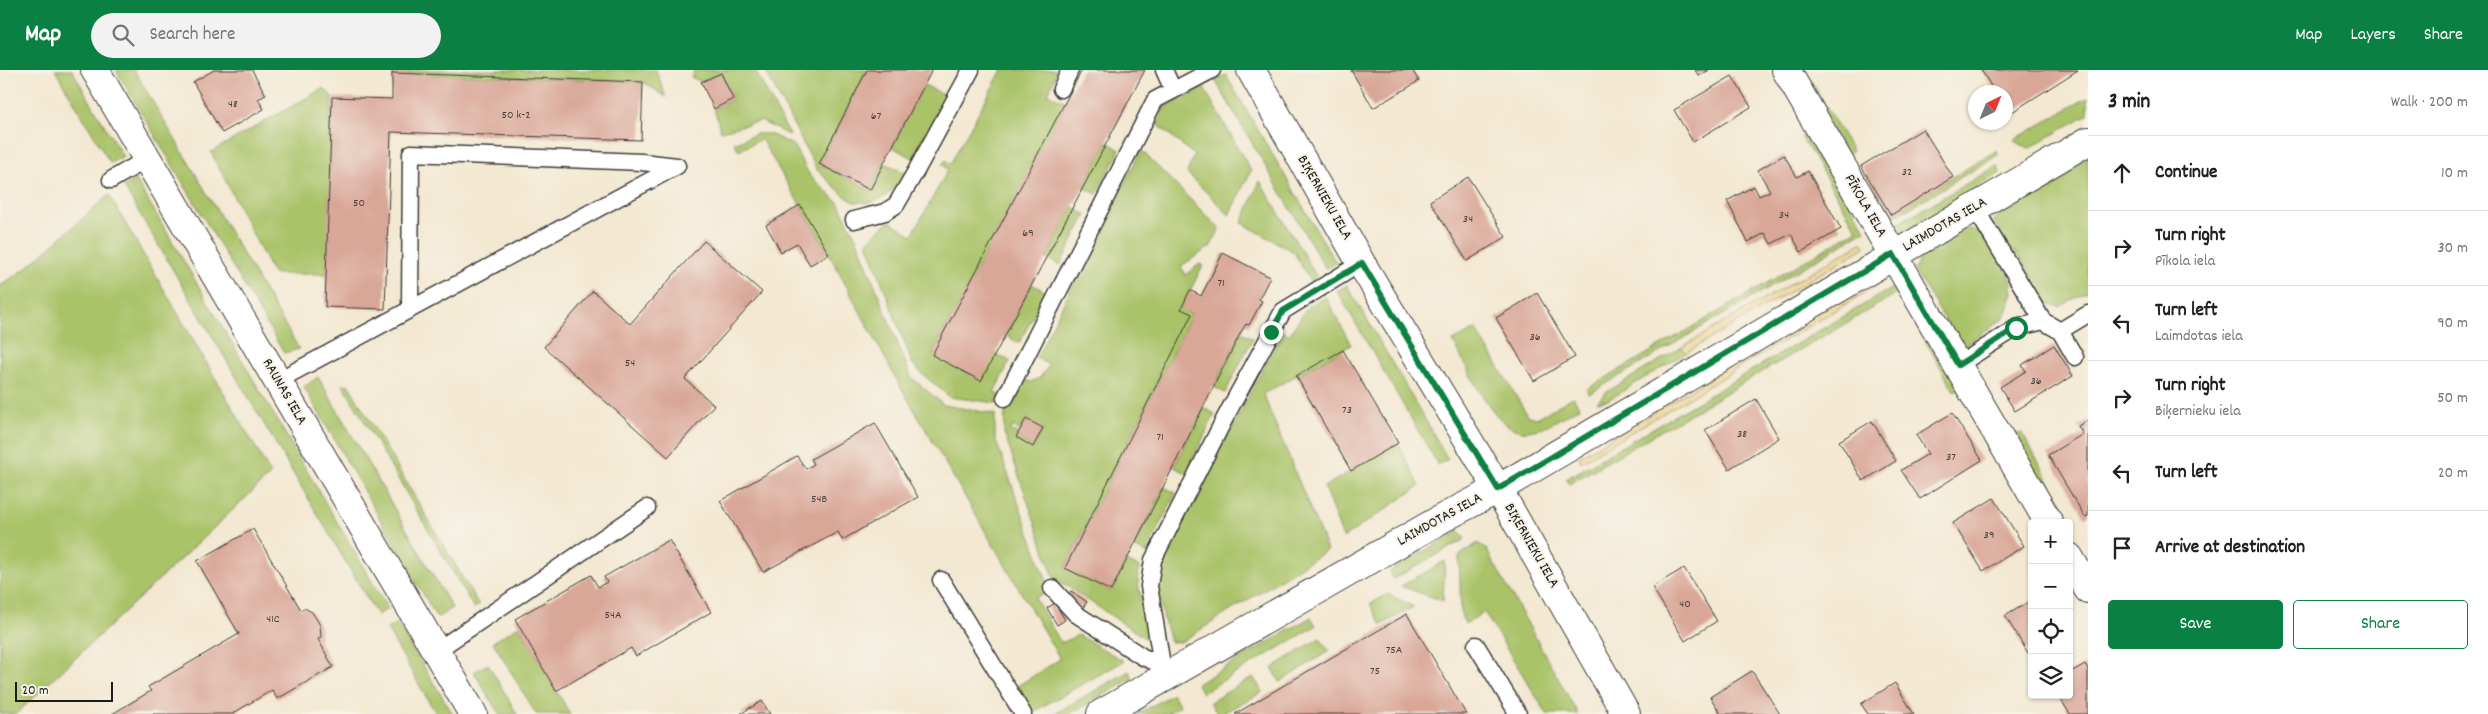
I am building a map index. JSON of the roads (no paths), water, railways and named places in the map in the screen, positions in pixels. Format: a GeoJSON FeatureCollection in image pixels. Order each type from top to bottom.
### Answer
{"type":"FeatureCollection","features":[{"type":"Feature","properties":{"kind":"street","name":"BIĶERNIEKU IELA"},"geometry":{"type":"LineString","coordinates":[[1251,70],[1362,263],[1498,489],[1626,714]]}},
{"type":"Feature","properties":{"kind":"street","name":"PĪKOLA IELA"},"geometry":{"type":"LineString","coordinates":[[1786,70],[2047,519]]}},
{"type":"Feature","properties":{"kind":"street","name":"RAUNAS IELA"},"geometry":{"type":"LineString","coordinates":[[98,71],[147,159],[473,714]]}},
{"type":"Feature","properties":{"kind":"street","name":"LAIMDOTAS IELA"},"geometry":{"type":"LineString","coordinates":[[1101,714],[1165,671],[1498,489],[1893,254],[2088,141]]}},
{"type":"Feature","properties":{"kind":"street"},"geometry":{"type":"LineString","coordinates":[[2073,564],[2088,589]]}},
{"type":"Feature","properties":{"kind":"lane"},"geometry":{"type":"LineString","coordinates":[[854,220],[885,212],[896,205],[971,70]]}},
{"type":"Feature","properties":{"kind":"lane"},"geometry":{"type":"LineString","coordinates":[[1061,89],[1070,70]]}},
{"type":"Feature","properties":{"kind":"lane"},"geometry":{"type":"LineString","coordinates":[[1164,70],[1173,90]]}},
{"type":"Feature","properties":{"kind":"lane"},"geometry":{"type":"LineString","coordinates":[[1005,398],[1155,100],[1212,70]]}},
{"type":"Feature","properties":{"kind":"lane"},"geometry":{"type":"LineString","coordinates":[[277,381],[677,166],[642,162],[411,153],[410,309]]}},
{"type":"Feature","properties":{"kind":"lane"},"geometry":{"type":"LineString","coordinates":[[111,180],[147,159]]}},
{"type":"Feature","properties":{"kind":"lane"},"geometry":{"type":"LineString","coordinates":[[1975,208],[2043,321],[2060,331],[2076,357]]}},
{"type":"Feature","properties":{"kind":"lane"},"geometry":{"type":"LineString","coordinates":[[1165,671],[1149,586],[1153,560],[1228,412],[1283,311],[1362,263]]}},
{"type":"Feature","properties":{"kind":"lane"},"geometry":{"type":"LineString","coordinates":[[2060,331],[2088,314]]}},
{"type":"Feature","properties":{"kind":"lane"},"geometry":{"type":"LineString","coordinates":[[1958,365],[2016,328],[2043,321]]}},
{"type":"Feature","properties":{"kind":"lane"},"geometry":{"type":"LineString","coordinates":[[436,651],[646,508]]}},
{"type":"Feature","properties":{"kind":"lane"},"geometry":{"type":"LineString","coordinates":[[941,580],[1022,714]]}},
{"type":"Feature","properties":{"kind":"lane"},"geometry":{"type":"LineString","coordinates":[[1052,588],[1076,614],[1165,671]]}},
{"type":"Feature","properties":{"kind":"lane"},"geometry":{"type":"LineString","coordinates":[[1476,645],[1518,714]]}}]}
